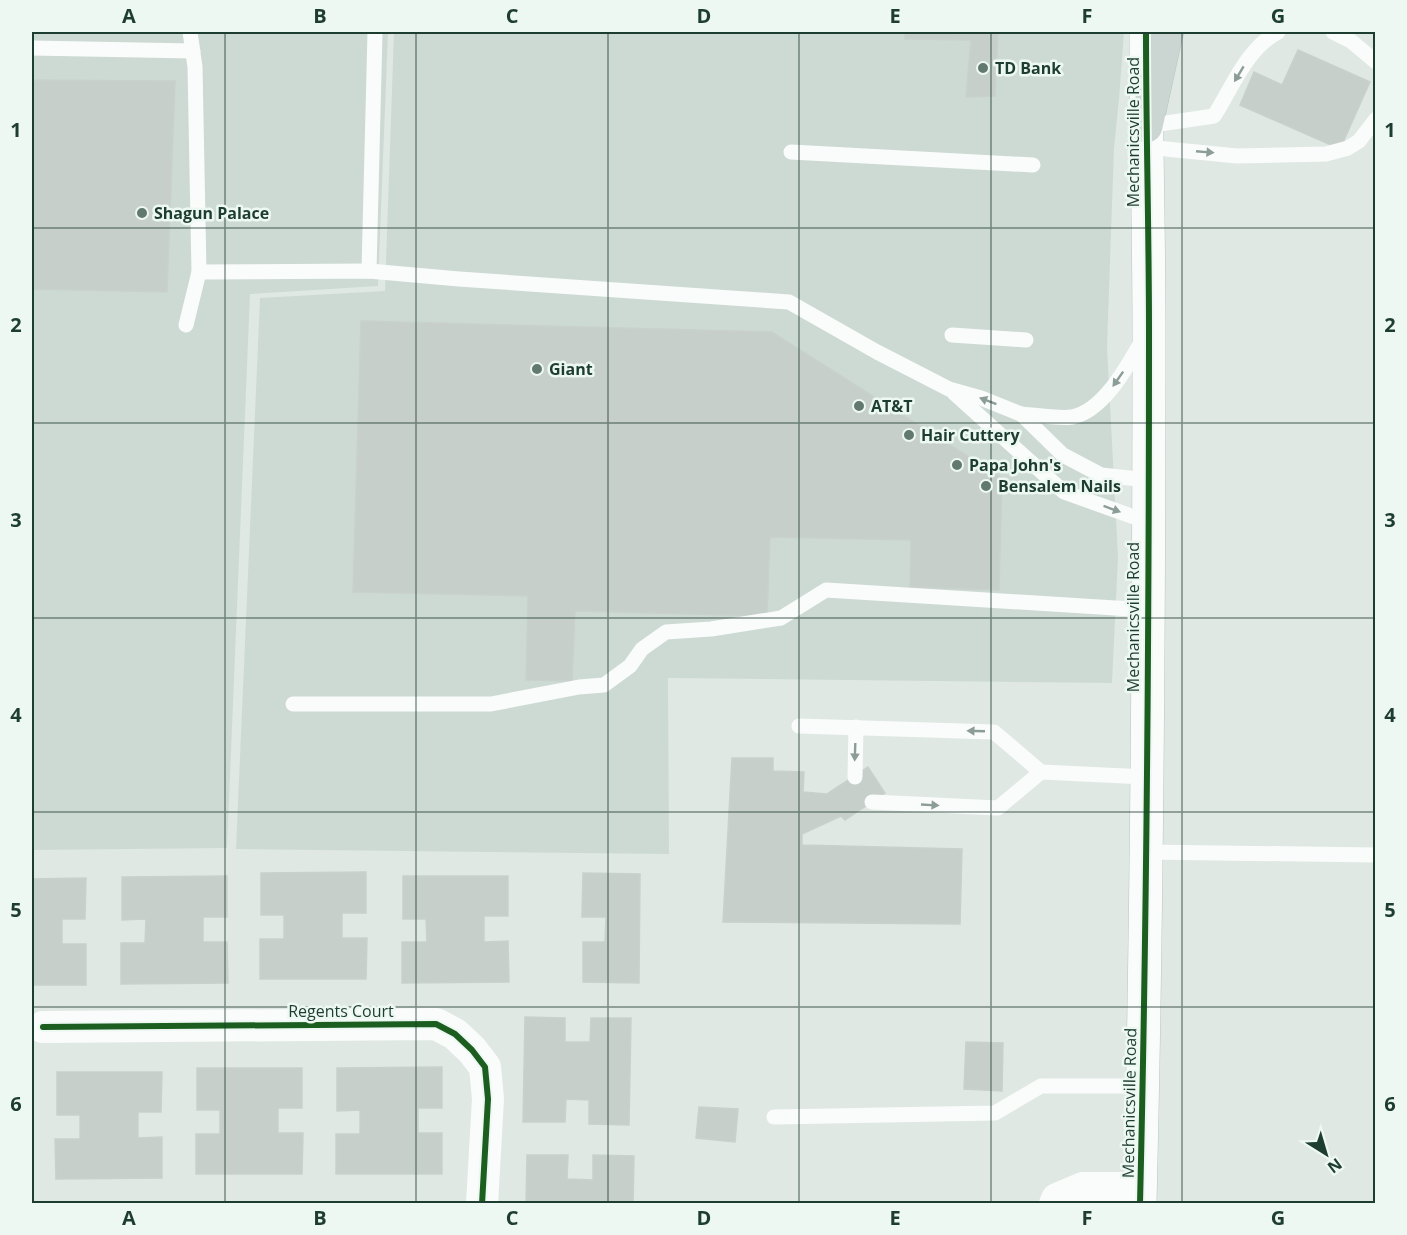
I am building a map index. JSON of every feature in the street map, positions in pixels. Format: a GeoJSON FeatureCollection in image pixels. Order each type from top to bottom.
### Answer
{"type":"FeatureCollection","features":[{"type":"Feature","properties":{"kind":"main road"},"geometry":{"type":"LineString","coordinates":[[1146,136],[1167,32]]}},
{"type":"Feature","properties":{"kind":"street","name":"Mechanicsville Road"},"geometry":{"type":"LineString","coordinates":[[1140,1196],[1144,1021],[1149,329],[1146,32]]}},
{"type":"Feature","properties":{"kind":"street","name":"Regents Court"},"geometry":{"type":"LineString","coordinates":[[44,1027],[436,1024],[455,1034],[472,1050],[485,1067],[488,1099],[482,1203]]}},
{"type":"Feature","properties":{"kind":"street"},"geometry":{"type":"LineString","coordinates":[[1055,1203],[1057,1199],[1083,1188],[1140,1196]]}},
{"type":"Feature","properties":{"kind":"lane"},"geometry":{"type":"LineString","coordinates":[[186,325],[199,272],[195,67],[190,32]]}},
{"type":"Feature","properties":{"kind":"lane"},"geometry":{"type":"LineString","coordinates":[[369,271],[375,32]]}},
{"type":"Feature","properties":{"kind":"lane"},"geometry":{"type":"LineString","coordinates":[[1146,136],[1214,116],[1251,56],[1260,45],[1278,32]]}},
{"type":"Feature","properties":{"kind":"lane"},"geometry":{"type":"LineString","coordinates":[[1333,32],[1351,41],[1376,62]]}},
{"type":"Feature","properties":{"kind":"lane"},"geometry":{"type":"LineString","coordinates":[[32,48],[193,51]]}},
{"type":"Feature","properties":{"kind":"lane"},"geometry":{"type":"LineString","coordinates":[[1146,136],[1237,156],[1326,154],[1348,148],[1359,141],[1376,119]]}},
{"type":"Feature","properties":{"kind":"lane"},"geometry":{"type":"LineString","coordinates":[[791,152],[1033,165]]}},
{"type":"Feature","properties":{"kind":"lane"},"geometry":{"type":"LineString","coordinates":[[199,272],[369,271],[789,302],[877,352],[949,389],[981,398],[1021,414],[1071,418],[1102,400],[1118,380],[1149,329]]}},
{"type":"Feature","properties":{"kind":"lane"},"geometry":{"type":"LineString","coordinates":[[952,335],[1026,340]]}},
{"type":"Feature","properties":{"kind":"lane"},"geometry":{"type":"LineString","coordinates":[[949,389],[1064,492],[1148,522]]}},
{"type":"Feature","properties":{"kind":"lane"},"geometry":{"type":"LineString","coordinates":[[1021,414],[1063,455],[1101,475],[1148,480]]}},
{"type":"Feature","properties":{"kind":"lane"},"geometry":{"type":"LineString","coordinates":[[293,704],[491,704],[579,687],[604,685],[630,666],[642,649],[666,632],[711,629],[781,618],[826,590],[1147,610]]}},
{"type":"Feature","properties":{"kind":"lane"},"geometry":{"type":"LineString","coordinates":[[799,726],[994,732],[1041,772],[1146,777]]}},
{"type":"Feature","properties":{"kind":"lane"},"geometry":{"type":"LineString","coordinates":[[855,777],[856,728]]}},
{"type":"Feature","properties":{"kind":"lane"},"geometry":{"type":"LineString","coordinates":[[872,802],[998,808],[1041,772]]}},
{"type":"Feature","properties":{"kind":"lane"},"geometry":{"type":"LineString","coordinates":[[1145,852],[1376,855]]}},
{"type":"Feature","properties":{"kind":"lane"},"geometry":{"type":"LineString","coordinates":[[774,1117],[995,1113],[1041,1086],[1142,1086]]}},
{"type":"Feature","properties":{"kind":"shaded area"},"geometry":{"type":"Polygon","coordinates":[[[32,32],[388,32],[378,286],[250,294],[227,848],[32,850],[32,32]]]}},
{"type":"Feature","properties":{"kind":"shaded area"},"geometry":{"type":"Polygon","coordinates":[[[394,32],[1124,32],[1114,149],[1107,347],[1118,557],[1112,683],[668,678],[669,854],[236,849],[260,298],[385,291],[394,32]]]}},
{"type":"Feature","properties":{"kind":"building","name":"TD Bank"},"geometry":{"type":"Polygon","coordinates":[[[905,32],[998,32],[995,96],[966,97],[971,40],[905,39],[905,32]]]}},
{"type":"Feature","properties":{"kind":"building"},"geometry":{"type":"Polygon","coordinates":[[[1298,50],[1370,82],[1340,149],[1240,105],[1254,72],[1282,85],[1298,50]]]}},
{"type":"Feature","properties":{"kind":"building"},"geometry":{"type":"Polygon","coordinates":[[[32,80],[175,81],[167,292],[32,289],[32,80]]]}},
{"type":"Feature","properties":{"kind":"building"},"geometry":{"type":"Polygon","coordinates":[[[361,321],[772,332],[1002,478],[999,590],[910,587],[911,540],[770,537],[767,616],[575,611],[572,681],[526,680],[528,596],[353,592],[361,321]]]}},
{"type":"Feature","properties":{"kind":"building"},"geometry":{"type":"Polygon","coordinates":[[[732,758],[773,758],[773,771],[804,772],[803,792],[827,794],[868,767],[885,793],[845,820],[841,816],[802,834],[802,845],[962,849],[960,924],[723,922],[732,758]]]}},
{"type":"Feature","properties":{"kind":"building"},"geometry":{"type":"Polygon","coordinates":[[[366,872],[366,913],[342,913],[342,938],[367,938],[366,979],[260,979],[260,939],[284,939],[284,915],[261,915],[261,873],[366,872]]]}},
{"type":"Feature","properties":{"kind":"building"},"geometry":{"type":"Polygon","coordinates":[[[583,873],[640,874],[639,983],[583,982],[583,942],[605,942],[606,917],[582,917],[583,873]]]}},
{"type":"Feature","properties":{"kind":"building"},"geometry":{"type":"Polygon","coordinates":[[[227,876],[227,917],[203,917],[203,942],[227,942],[228,983],[121,984],[121,943],[145,943],[146,919],[122,920],[122,877],[227,876]]]}},
{"type":"Feature","properties":{"kind":"building"},"geometry":{"type":"Polygon","coordinates":[[[403,876],[508,876],[508,916],[484,916],[484,942],[508,941],[509,982],[402,983],[402,942],[427,942],[426,919],[403,919],[403,876]]]}},
{"type":"Feature","properties":{"kind":"building"},"geometry":{"type":"Polygon","coordinates":[[[86,878],[85,919],[62,919],[62,944],[86,944],[86,985],[32,985],[32,879],[86,878]]]}},
{"type":"Feature","properties":{"kind":"building"},"geometry":{"type":"Polygon","coordinates":[[[525,1017],[565,1018],[565,1042],[590,1042],[591,1018],[631,1018],[629,1125],[589,1124],[589,1100],[566,1099],[565,1122],[523,1122],[525,1017]]]}},
{"type":"Feature","properties":{"kind":"building"},"geometry":{"type":"Polygon","coordinates":[[[966,1042],[1003,1043],[1002,1091],[964,1089],[966,1042]]]}},
{"type":"Feature","properties":{"kind":"building"},"geometry":{"type":"Polygon","coordinates":[[[442,1067],[442,1108],[418,1108],[418,1133],[442,1133],[442,1174],[336,1174],[336,1134],[360,1134],[360,1110],[337,1111],[337,1068],[442,1067]]]}},
{"type":"Feature","properties":{"kind":"building"},"geometry":{"type":"Polygon","coordinates":[[[197,1068],[302,1068],[302,1108],[278,1108],[278,1133],[303,1133],[302,1174],[196,1174],[196,1134],[220,1134],[220,1110],[197,1110],[197,1068]]]}},
{"type":"Feature","properties":{"kind":"building"},"geometry":{"type":"Polygon","coordinates":[[[57,1072],[162,1072],[161,1112],[138,1112],[138,1138],[162,1137],[162,1178],[56,1179],[55,1139],[80,1139],[80,1115],[57,1115],[57,1072]]]}},
{"type":"Feature","properties":{"kind":"building"},"geometry":{"type":"Polygon","coordinates":[[[699,1107],[738,1109],[735,1142],[696,1138],[699,1107]]]}},
{"type":"Feature","properties":{"kind":"building"},"geometry":{"type":"Polygon","coordinates":[[[527,1155],[568,1155],[567,1179],[593,1180],[593,1155],[634,1156],[633,1204],[526,1204],[527,1155]]]}},
{"type":"Feature","properties":{"kind":"cycle path"},"geometry":{"type":"LineString","coordinates":[[1140,1204],[1149,550],[1146,32]]}},
{"type":"Feature","properties":{"kind":"cycle path"},"geometry":{"type":"LineString","coordinates":[[43,1027],[436,1024],[455,1034],[472,1050],[485,1067],[488,1099],[482,1204]]}},
{"type":"Feature","properties":{"kind":"place","name":"TD Bank"},"geometry":{"type":"Point","coordinates":[983,68]}},
{"type":"Feature","properties":{"kind":"place","name":"Shagun Palace"},"geometry":{"type":"Point","coordinates":[142,213]}},
{"type":"Feature","properties":{"kind":"place","name":"Giant"},"geometry":{"type":"Point","coordinates":[537,369]}},
{"type":"Feature","properties":{"kind":"place","name":"AT&T"},"geometry":{"type":"Point","coordinates":[859,406]}},
{"type":"Feature","properties":{"kind":"place","name":"Hair Cuttery"},"geometry":{"type":"Point","coordinates":[909,435]}},
{"type":"Feature","properties":{"kind":"place","name":"Papa John's"},"geometry":{"type":"Point","coordinates":[957,465]}},
{"type":"Feature","properties":{"kind":"place","name":"Bensalem Nails"},"geometry":{"type":"Point","coordinates":[986,486]}}]}
